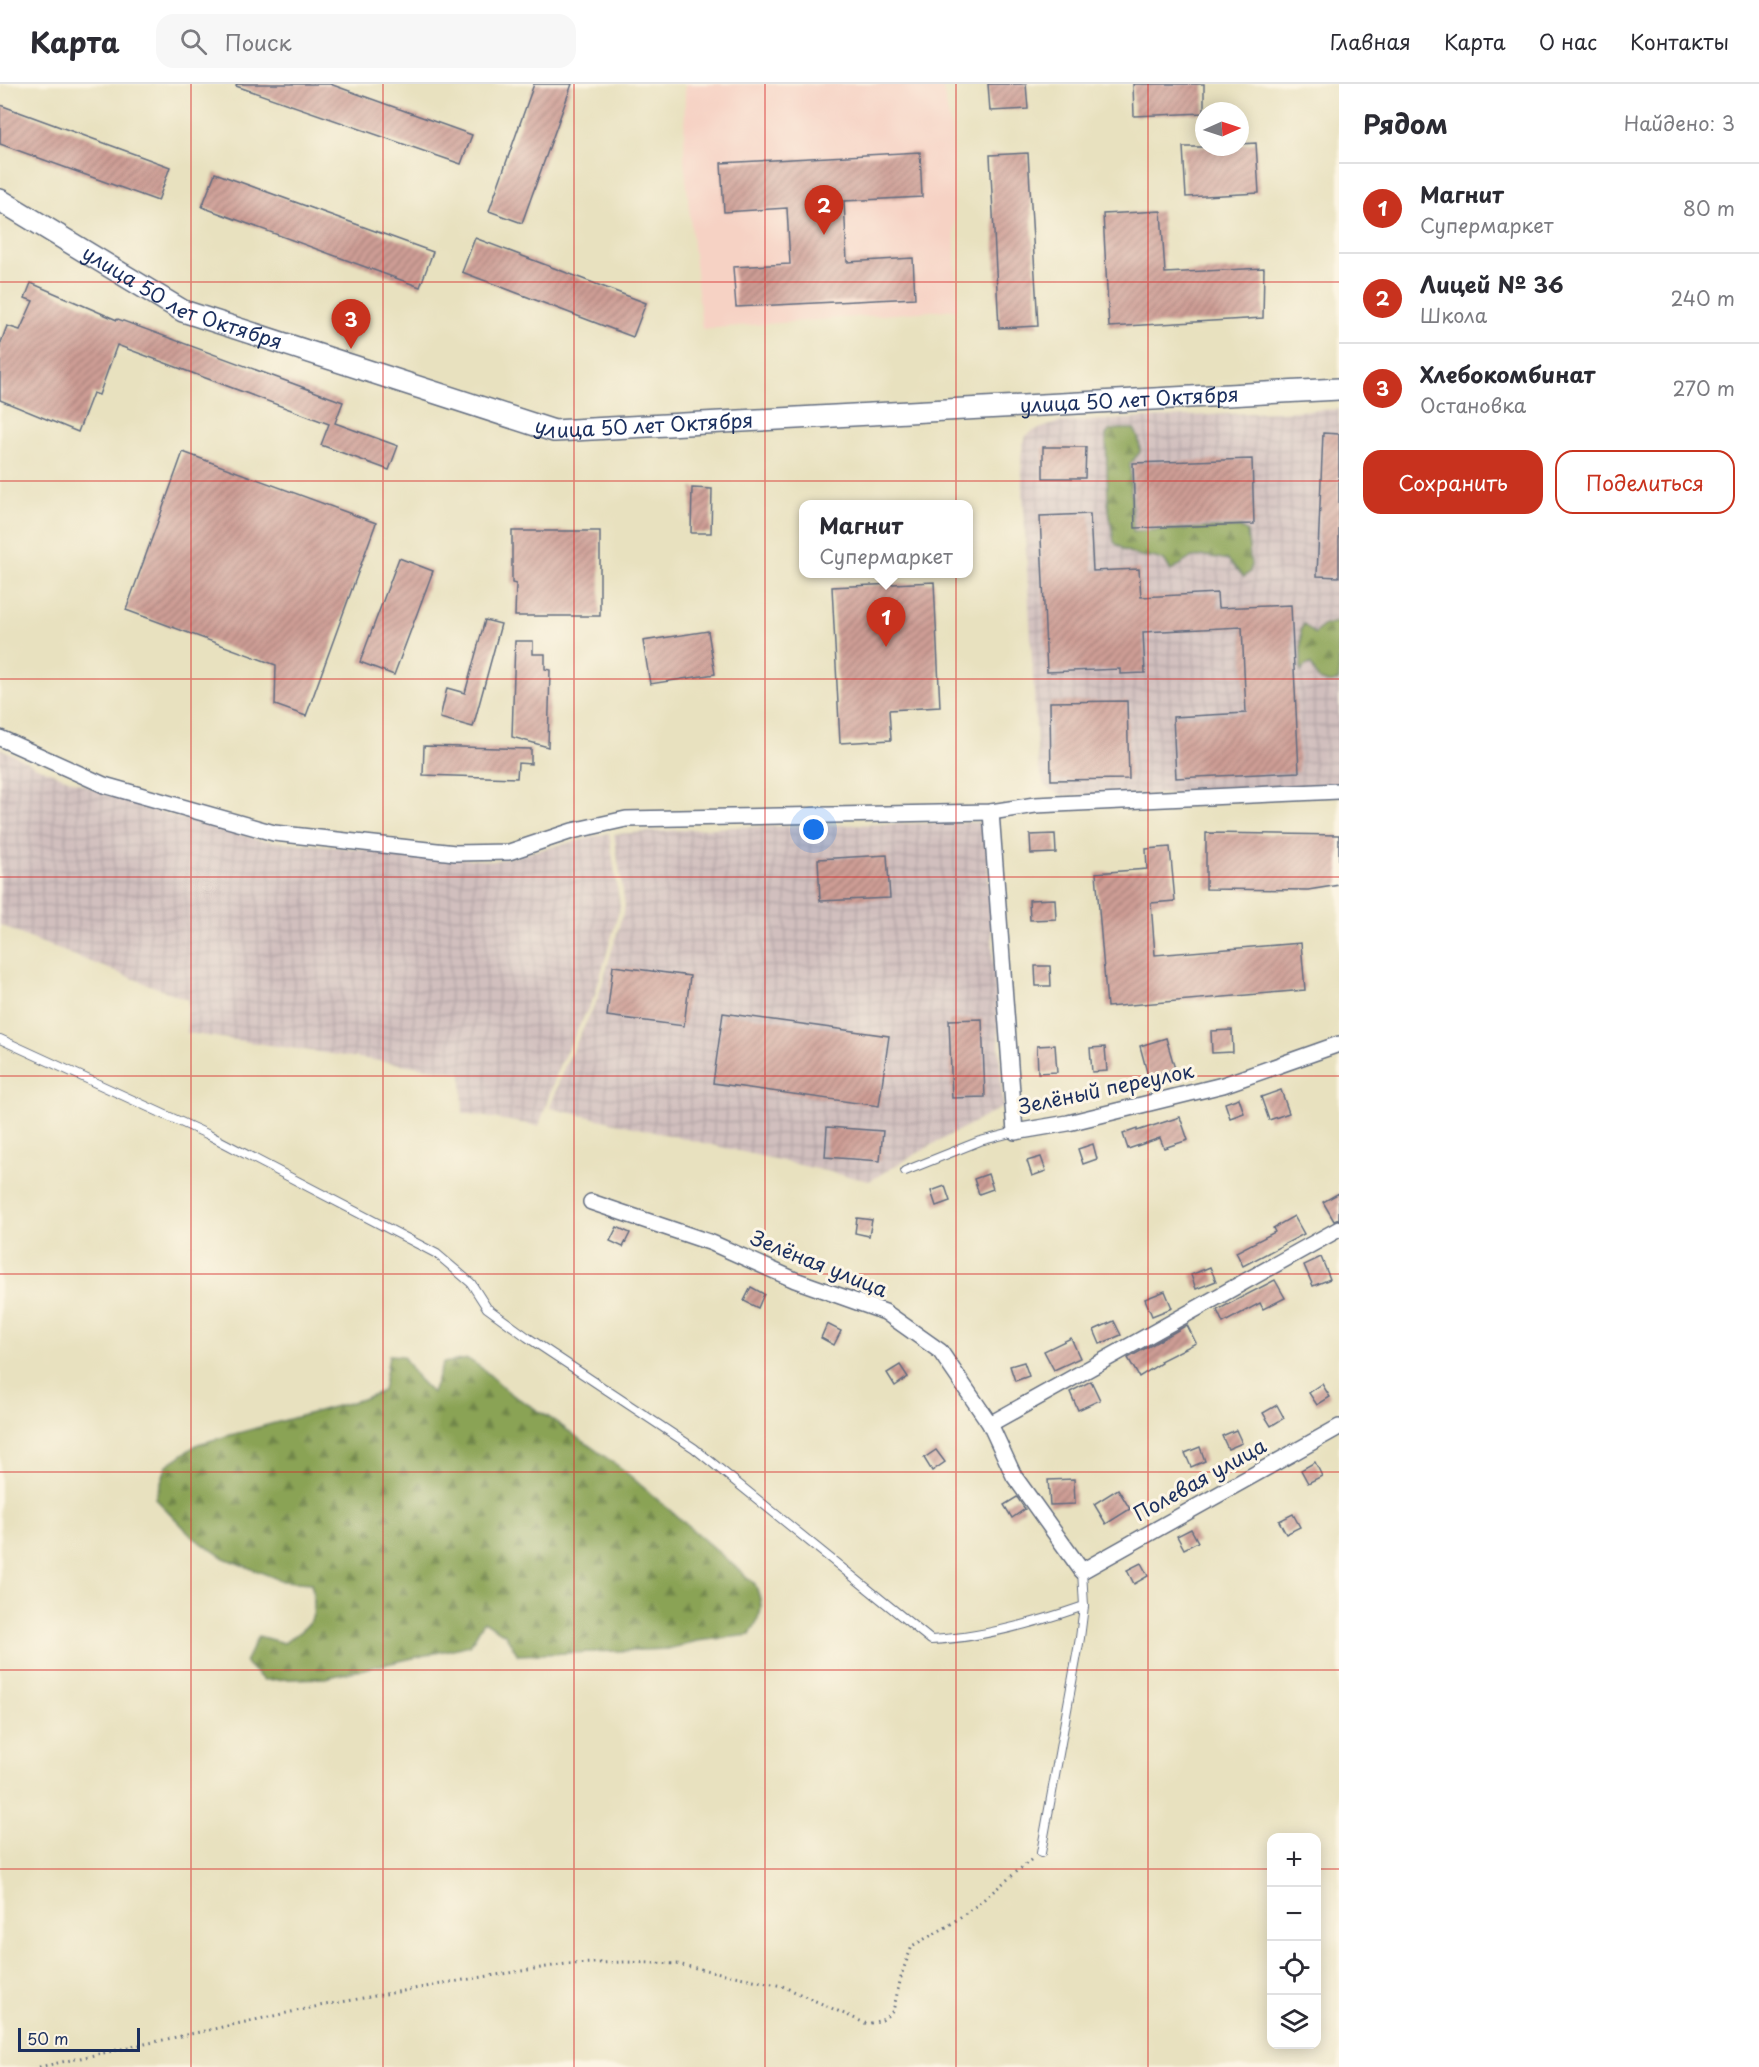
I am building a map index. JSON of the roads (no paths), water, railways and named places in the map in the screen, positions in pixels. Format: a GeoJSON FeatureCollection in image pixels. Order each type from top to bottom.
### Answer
{"type":"FeatureCollection","features":[{"type":"Feature","properties":{"kind":"street","name":"улица 50 лет Октября"},"geometry":{"type":"LineString","coordinates":[[0,200],[183,311],[554,431],[1339,389]]}},
{"type":"Feature","properties":{"kind":"street"},"geometry":{"type":"LineString","coordinates":[[0,738],[104,785],[274,833],[455,853],[509,852],[572,831],[626,819],[991,812],[1035,805],[1339,791]]}},
{"type":"Feature","properties":{"kind":"street","name":"Зелёный переулок"},"geometry":{"type":"LineString","coordinates":[[991,812],[1015,1132],[1068,1123],[1223,1085],[1339,1044]]}},
{"type":"Feature","properties":{"kind":"street","name":"Зелёная улица"},"geometry":{"type":"LineString","coordinates":[[591,1202],[712,1243],[795,1280],[885,1312],[940,1351],[990,1424],[1014,1476],[1082,1571]]}},
{"type":"Feature","properties":{"kind":"street"},"geometry":{"type":"LineString","coordinates":[[990,1424],[1339,1229]]}},
{"type":"Feature","properties":{"kind":"street","name":"Полевая улица"},"geometry":{"type":"LineString","coordinates":[[1082,1571],[1339,1427]]}},
{"type":"Feature","properties":{"kind":"lane"},"geometry":{"type":"LineString","coordinates":[[0,1039],[207,1134],[437,1254],[471,1283],[487,1308],[694,1448],[931,1640],[953,1639],[1045,1619],[1084,1606]]}},
{"type":"Feature","properties":{"kind":"lane"},"geometry":{"type":"LineString","coordinates":[[905,1171],[980,1141],[1015,1132]]}},
{"type":"Feature","properties":{"kind":"lane"},"geometry":{"type":"LineString","coordinates":[[1041,1853],[1084,1606],[1082,1571]]}},
{"type":"Feature","properties":{"kind":"place","name":"Лицей № 36"},"geometry":{"type":"Point","coordinates":[824,235]}},
{"type":"Feature","properties":{"kind":"place","name":"Хлебокомбинат"},"geometry":{"type":"Point","coordinates":[351,349]}},
{"type":"Feature","properties":{"kind":"place","name":"Магнит"},"geometry":{"type":"Point","coordinates":[886,647]}}]}
